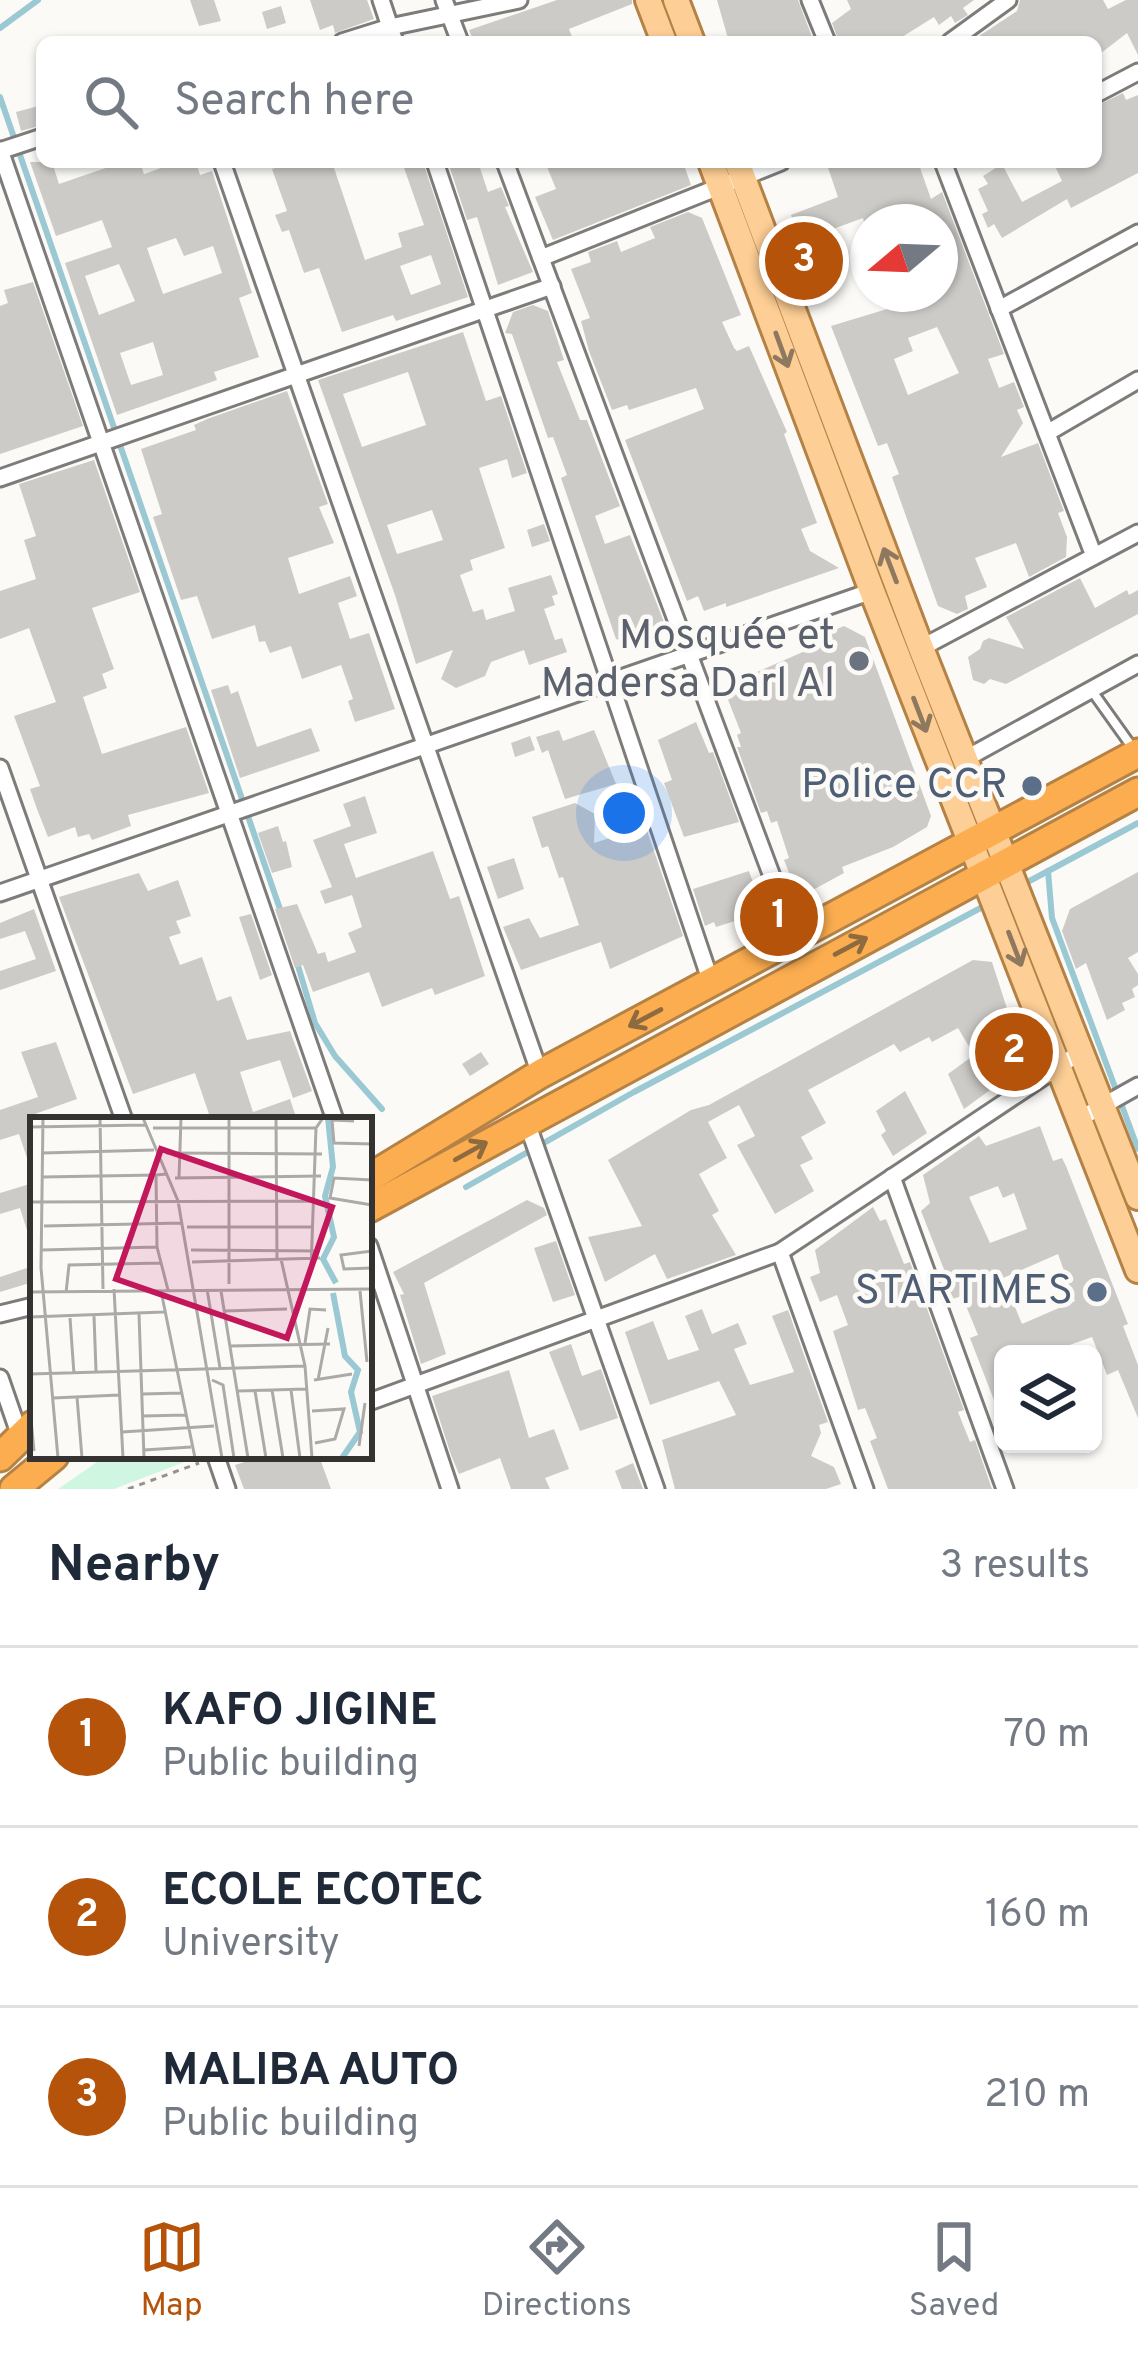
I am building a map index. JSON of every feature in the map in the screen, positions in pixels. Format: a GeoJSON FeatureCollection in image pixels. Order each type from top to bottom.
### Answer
{"type":"FeatureCollection","features":[{"type":"Feature","properties":{"kind":"highway"},"geometry":{"type":"LineString","coordinates":[[372,1176],[540,1074],[1137,754]]}},
{"type":"Feature","properties":{"kind":"highway"},"geometry":{"type":"LineString","coordinates":[[372,1206],[1138,792]]}},
{"type":"Feature","properties":{"kind":"highway"},"geometry":{"type":"LineString","coordinates":[[14,1489],[50,1459]]}},
{"type":"Feature","properties":{"kind":"main road"},"geometry":{"type":"LineString","coordinates":[[648,0],[662,36]]}},
{"type":"Feature","properties":{"kind":"main road"},"geometry":{"type":"LineString","coordinates":[[676,0],[690,36]]}},
{"type":"Feature","properties":{"kind":"main road"},"geometry":{"type":"LineString","coordinates":[[734,176],[872,591],[996,868],[1071,1058],[1092,1112],[1138,1270]]}},
{"type":"Feature","properties":{"kind":"main road"},"geometry":{"type":"LineString","coordinates":[[734,176],[965,759],[982,836]]}},
{"type":"Feature","properties":{"kind":"main road"},"geometry":{"type":"LineString","coordinates":[[1092,1112],[1138,1197]]}},
{"type":"Feature","properties":{"kind":"street"},"geometry":{"type":"LineString","coordinates":[[381,0],[392,34],[447,7],[519,0]]}},
{"type":"Feature","properties":{"kind":"street"},"geometry":{"type":"LineString","coordinates":[[810,0],[825,36]]}},
{"type":"Feature","properties":{"kind":"street"},"geometry":{"type":"LineString","coordinates":[[956,36],[987,6],[1008,0]]}},
{"type":"Feature","properties":{"kind":"street"},"geometry":{"type":"LineString","coordinates":[[447,7],[458,36]]}},
{"type":"Feature","properties":{"kind":"street"},"geometry":{"type":"LineString","coordinates":[[1102,91],[1138,72]]}},
{"type":"Feature","properties":{"kind":"street"},"geometry":{"type":"LineString","coordinates":[[36,139],[0,151],[332,1117]]}},
{"type":"Feature","properties":{"kind":"street"},"geometry":{"type":"LineString","coordinates":[[225,168],[540,1074]]}},
{"type":"Feature","properties":{"kind":"street"},"geometry":{"type":"LineString","coordinates":[[437,168],[711,982]]}},
{"type":"Feature","properties":{"kind":"street"},"geometry":{"type":"LineString","coordinates":[[507,168],[795,938]]}},
{"type":"Feature","properties":{"kind":"street"},"geometry":{"type":"LineString","coordinates":[[945,168],[1094,556]]}},
{"type":"Feature","properties":{"kind":"street"},"geometry":{"type":"LineString","coordinates":[[541,258],[734,176]]}},
{"type":"Feature","properties":{"kind":"street"},"geometry":{"type":"LineString","coordinates":[[999,309],[1138,233]]}},
{"type":"Feature","properties":{"kind":"street"},"geometry":{"type":"LineString","coordinates":[[0,478],[552,286]]}},
{"type":"Feature","properties":{"kind":"street"},"geometry":{"type":"LineString","coordinates":[[1047,433],[1138,380]]}},
{"type":"Feature","properties":{"kind":"street"},"geometry":{"type":"LineString","coordinates":[[921,648],[1138,533]]}},
{"type":"Feature","properties":{"kind":"street"},"geometry":{"type":"LineString","coordinates":[[0,893],[872,591]]}},
{"type":"Feature","properties":{"kind":"street"},"geometry":{"type":"LineString","coordinates":[[965,759],[1138,664]]}},
{"type":"Feature","properties":{"kind":"street"},"geometry":{"type":"LineString","coordinates":[[0,768],[123,1117]]}},
{"type":"Feature","properties":{"kind":"street"},"geometry":{"type":"LineString","coordinates":[[372,1401],[780,1252],[1071,1058]]}},
{"type":"Feature","properties":{"kind":"street"},"geometry":{"type":"LineString","coordinates":[[1092,1112],[1138,1086]]}},
{"type":"Feature","properties":{"kind":"street"},"geometry":{"type":"LineString","coordinates":[[526,1120],[656,1489]]}},
{"type":"Feature","properties":{"kind":"street"},"geometry":{"type":"LineString","coordinates":[[892,1178],[1005,1489]]}},
{"type":"Feature","properties":{"kind":"street"},"geometry":{"type":"LineString","coordinates":[[780,1252],[865,1489]]}},
{"type":"Feature","properties":{"kind":"street"},"geometry":{"type":"LineString","coordinates":[[372,1255],[450,1489]]}},
{"type":"Feature","properties":{"kind":"street"},"geometry":{"type":"LineString","coordinates":[[0,1314],[30,1307]]}},
{"type":"Feature","properties":{"kind":"street"},"geometry":{"type":"LineString","coordinates":[[0,1378],[18,1439]]}},
{"type":"Feature","properties":{"kind":"street"},"geometry":{"type":"LineString","coordinates":[[218,1459],[227,1489]]}},
{"type":"Feature","properties":{"kind":"lane"},"geometry":{"type":"LineString","coordinates":[[1091,690],[1137,754]]}},
{"type":"Feature","properties":{"kind":"path"},"geometry":{"type":"LineString","coordinates":[[128,1489],[209,1459]]}},
{"type":"Feature","properties":{"kind":"green space"},"geometry":{"type":"Polygon","coordinates":[[[102,1459],[192,1459],[114,1489],[58,1489],[102,1459]]]}},
{"type":"Feature","properties":{"kind":"building"},"geometry":{"type":"Polygon","coordinates":[[[190,0],[214,0],[221,21],[199,26],[190,0]]]}},
{"type":"Feature","properties":{"kind":"building"},"geometry":{"type":"Polygon","coordinates":[[[310,0],[367,0],[374,19],[335,33],[333,25],[320,30],[310,0]]]}},
{"type":"Feature","properties":{"kind":"building"},"geometry":{"type":"Polygon","coordinates":[[[557,0],[632,0],[632,4],[569,29],[572,36],[472,36],[469,30],[557,0]]]}},
{"type":"Feature","properties":{"kind":"building"},"geometry":{"type":"Polygon","coordinates":[[[717,0],[798,0],[812,36],[727,36],[717,0]]]}},
{"type":"Feature","properties":{"kind":"building"},"geometry":{"type":"Polygon","coordinates":[[[847,0],[974,0],[963,8],[968,15],[955,23],[951,16],[939,25],[934,17],[904,36],[837,36],[832,23],[851,9],[847,0]]]}},
{"type":"Feature","properties":{"kind":"building"},"geometry":{"type":"Polygon","coordinates":[[[1020,0],[1103,0],[1108,9],[1138,0],[1138,55],[1127,33],[1102,52],[1102,36],[979,36],[1017,11],[1020,0]]]}},
{"type":"Feature","properties":{"kind":"building"},"geometry":{"type":"Polygon","coordinates":[[[281,6],[286,23],[267,29],[262,12],[281,6]]]}},
{"type":"Feature","properties":{"kind":"building"},"geometry":{"type":"Polygon","coordinates":[[[1123,93],[1126,100],[1138,95],[1138,173],[1071,208],[1067,199],[1002,238],[994,224],[988,228],[982,214],[988,211],[978,189],[988,184],[983,176],[996,168],[1004,168],[1022,202],[1062,181],[1056,168],[1102,168],[1102,103],[1123,93]]]}},
{"type":"Feature","properties":{"kind":"building"},"geometry":{"type":"Polygon","coordinates":[[[36,107],[36,127],[21,131],[16,112],[36,107]]]}},
{"type":"Feature","properties":{"kind":"building"},"geometry":{"type":"Polygon","coordinates":[[[30,162],[36,162],[36,168],[54,168],[59,184],[106,168],[142,168],[144,174],[161,168],[198,168],[200,175],[212,171],[252,293],[239,298],[259,357],[214,372],[217,380],[117,415],[65,263],[112,247],[102,220],[56,236],[30,162]],[[176,238],[147,248],[163,294],[222,273],[213,246],[184,256],[176,238]],[[119,264],[85,276],[99,315],[135,301],[119,264]],[[153,342],[120,353],[131,385],[163,375],[153,342]]]}},
{"type":"Feature","properties":{"kind":"building"},"geometry":{"type":"Polygon","coordinates":[[[334,168],[365,260],[402,247],[398,233],[424,225],[404,168],[425,168],[468,297],[396,321],[393,315],[342,332],[319,268],[304,273],[289,230],[282,232],[275,215],[287,211],[272,169],[334,168]],[[431,255],[400,266],[411,295],[441,284],[431,255]]]}},
{"type":"Feature","properties":{"kind":"building"},"geometry":{"type":"Polygon","coordinates":[[[450,168],[480,168],[488,192],[501,187],[533,272],[498,285],[477,217],[467,220],[450,168]]]}},
{"type":"Feature","properties":{"kind":"building"},"geometry":{"type":"Polygon","coordinates":[[[547,168],[685,168],[691,185],[553,240],[535,197],[556,189],[547,168]]]}},
{"type":"Feature","properties":{"kind":"building"},"geometry":{"type":"Polygon","coordinates":[[[828,168],[920,168],[931,199],[942,192],[947,204],[850,204],[850,223],[833,229],[840,249],[810,262],[791,215],[838,197],[828,168]]]}},
{"type":"Feature","properties":{"kind":"building"},"geometry":{"type":"Polygon","coordinates":[[[688,212],[702,218],[741,315],[722,322],[737,351],[749,346],[787,432],[817,523],[801,529],[810,551],[839,568],[704,611],[698,596],[687,601],[625,440],[704,409],[696,388],[629,410],[627,405],[612,410],[589,351],[581,321],[590,318],[571,269],[591,262],[588,252],[617,241],[621,252],[655,238],[650,227],[688,212]]]}},
{"type":"Feature","properties":{"kind":"building"},"geometry":{"type":"Polygon","coordinates":[[[958,234],[1004,354],[988,359],[999,388],[1014,382],[1024,407],[1017,410],[1023,423],[1001,457],[1038,443],[1064,511],[1058,513],[1067,537],[1066,557],[1029,577],[1016,543],[975,558],[987,587],[965,596],[968,609],[957,614],[938,606],[892,477],[899,474],[887,443],[878,446],[831,326],[877,312],[958,312],[958,234]],[[937,327],[908,338],[913,351],[894,359],[908,395],[959,373],[937,327]]]}},
{"type":"Feature","properties":{"kind":"building"},"geometry":{"type":"Polygon","coordinates":[[[33,282],[83,426],[0,454],[0,306],[8,303],[4,290],[33,282]]]}},
{"type":"Feature","properties":{"kind":"building"},"geometry":{"type":"Polygon","coordinates":[[[533,305],[548,311],[564,360],[557,362],[580,420],[587,420],[620,506],[595,516],[605,544],[630,535],[664,622],[653,640],[634,646],[616,639],[561,478],[567,475],[553,437],[548,438],[512,334],[505,333],[513,312],[533,305]]]}},
{"type":"Feature","properties":{"kind":"building"},"geometry":{"type":"Polygon","coordinates":[[[463,332],[486,401],[501,396],[527,473],[512,478],[507,459],[479,468],[505,548],[470,560],[473,570],[460,575],[473,612],[483,609],[486,620],[515,611],[508,588],[551,575],[558,594],[552,596],[555,605],[544,609],[555,640],[562,638],[567,652],[529,665],[524,650],[491,662],[485,676],[456,688],[441,679],[453,650],[416,664],[318,380],[463,332]],[[408,372],[343,394],[362,447],[426,425],[408,372]],[[432,510],[387,525],[397,554],[443,540],[432,510]]]}},
{"type":"Feature","properties":{"kind":"building"},"geometry":{"type":"Polygon","coordinates":[[[287,391],[328,504],[319,507],[334,543],[288,558],[299,594],[350,576],[357,596],[338,603],[350,639],[369,633],[395,709],[355,722],[341,665],[302,679],[291,646],[270,653],[265,641],[259,642],[255,625],[212,639],[197,596],[181,600],[153,517],[162,514],[141,449],[287,391]]]}},
{"type":"Feature","properties":{"kind":"building"},"geometry":{"type":"Polygon","coordinates":[[[94,460],[140,592],[92,608],[114,669],[102,674],[107,688],[83,697],[102,754],[186,727],[209,793],[128,815],[131,826],[92,840],[89,834],[78,837],[75,827],[48,837],[37,809],[30,789],[40,786],[14,716],[56,702],[29,628],[0,639],[0,591],[36,579],[24,540],[36,536],[19,484],[94,460]]]}},
{"type":"Feature","properties":{"kind":"building"},"geometry":{"type":"Polygon","coordinates":[[[544,524],[550,541],[532,547],[527,530],[544,524]]]}},
{"type":"Feature","properties":{"kind":"building"},"geometry":{"type":"Polygon","coordinates":[[[1080,578],[1095,608],[1127,590],[1129,595],[1138,590],[1138,614],[1006,684],[973,680],[968,657],[983,641],[989,638],[1024,649],[1006,617],[1080,578]]]}},
{"type":"Feature","properties":{"kind":"building"},"geometry":{"type":"Polygon","coordinates":[[[844,626],[865,637],[931,816],[927,827],[893,847],[842,867],[844,873],[811,891],[793,883],[777,821],[771,823],[767,811],[761,813],[737,747],[741,747],[737,735],[741,733],[727,697],[761,684],[757,672],[833,639],[830,632],[844,626]]]}},
{"type":"Feature","properties":{"kind":"building"},"geometry":{"type":"Polygon","coordinates":[[[228,685],[231,694],[238,691],[257,747],[311,728],[320,751],[240,778],[211,690],[228,685]]]}},
{"type":"Feature","properties":{"kind":"building"},"geometry":{"type":"Polygon","coordinates":[[[696,722],[709,753],[713,752],[739,822],[684,837],[664,783],[672,780],[658,740],[696,722]]]}},
{"type":"Feature","properties":{"kind":"building"},"geometry":{"type":"Polygon","coordinates":[[[559,730],[563,741],[594,730],[616,784],[565,799],[548,750],[542,753],[536,737],[559,730]]]}},
{"type":"Feature","properties":{"kind":"building"},"geometry":{"type":"Polygon","coordinates":[[[530,736],[535,750],[515,757],[511,743],[530,736]]]}},
{"type":"Feature","properties":{"kind":"building"},"geometry":{"type":"Polygon","coordinates":[[[365,796],[377,833],[344,844],[356,878],[433,851],[450,899],[459,896],[485,976],[435,995],[432,988],[382,1007],[369,972],[313,992],[303,965],[295,968],[275,909],[297,904],[318,954],[325,952],[328,962],[356,952],[348,933],[362,927],[352,895],[325,904],[320,891],[332,887],[313,840],[351,826],[343,804],[365,796]]]}},
{"type":"Feature","properties":{"kind":"building"},"geometry":{"type":"Polygon","coordinates":[[[575,803],[595,814],[594,843],[632,831],[628,818],[641,813],[683,936],[610,969],[601,942],[521,970],[503,927],[529,918],[540,938],[579,925],[563,877],[559,878],[548,846],[542,848],[532,817],[575,803]]]}},
{"type":"Feature","properties":{"kind":"building"},"geometry":{"type":"Polygon","coordinates":[[[278,826],[292,867],[272,873],[258,833],[278,826]]]}},
{"type":"Feature","properties":{"kind":"building"},"geometry":{"type":"Polygon","coordinates":[[[514,858],[524,889],[498,899],[487,867],[514,858]]]}},
{"type":"Feature","properties":{"kind":"building"},"geometry":{"type":"Polygon","coordinates":[[[749,871],[754,885],[761,883],[768,899],[763,912],[705,926],[693,889],[749,871]]]}},
{"type":"Feature","properties":{"kind":"building"},"geometry":{"type":"Polygon","coordinates":[[[1138,872],[1138,952],[1128,958],[1138,974],[1138,985],[1132,989],[1135,997],[1122,1003],[1125,1010],[1107,1020],[1086,963],[1076,969],[1062,931],[1070,909],[1138,872]]]}},
{"type":"Feature","properties":{"kind":"building"},"geometry":{"type":"Polygon","coordinates":[[[139,873],[148,891],[178,880],[191,916],[176,921],[181,933],[169,937],[180,965],[202,957],[217,1001],[231,996],[247,1040],[290,1031],[312,1091],[293,1098],[280,1060],[240,1072],[253,1112],[290,1099],[296,1117],[210,1117],[195,1073],[133,1094],[59,897],[139,873]]]}},
{"type":"Feature","properties":{"kind":"building"},"geometry":{"type":"Polygon","coordinates":[[[34,909],[56,971],[0,990],[0,971],[36,959],[25,931],[0,939],[0,923],[34,909]]]}},
{"type":"Feature","properties":{"kind":"building"},"geometry":{"type":"Polygon","coordinates":[[[251,914],[272,975],[260,980],[239,917],[251,914]]]}},
{"type":"Feature","properties":{"kind":"building"},"geometry":{"type":"Polygon","coordinates":[[[973,960],[992,962],[1021,1052],[999,1064],[1005,1076],[997,1085],[964,1109],[948,1074],[974,1055],[958,1028],[900,1052],[894,1044],[808,1090],[826,1123],[801,1137],[813,1159],[800,1165],[814,1191],[775,1214],[737,1145],[755,1136],[739,1105],[708,1122],[727,1158],[699,1174],[719,1211],[712,1215],[736,1255],[667,1279],[655,1254],[605,1282],[588,1237],[642,1226],[608,1160],[691,1110],[709,1105],[973,960]]]}},
{"type":"Feature","properties":{"kind":"building"},"geometry":{"type":"Polygon","coordinates":[[[56,1042],[77,1099],[30,1117],[30,1167],[19,1134],[0,1140],[0,1110],[38,1097],[21,1052],[56,1042]]]}},
{"type":"Feature","properties":{"kind":"building"},"geometry":{"type":"Polygon","coordinates":[[[481,1052],[489,1064],[470,1076],[462,1064],[481,1052]]]}},
{"type":"Feature","properties":{"kind":"building"},"geometry":{"type":"Polygon","coordinates":[[[905,1091],[927,1133],[893,1156],[881,1135],[886,1131],[876,1111],[905,1091]]]}},
{"type":"Feature","properties":{"kind":"building"},"geometry":{"type":"Polygon","coordinates":[[[1040,1126],[1053,1161],[1062,1158],[1128,1324],[1123,1326],[1138,1365],[1138,1418],[1118,1370],[1107,1375],[1102,1345],[1095,1345],[1092,1337],[1069,1345],[994,1345],[994,1400],[970,1338],[978,1335],[962,1296],[949,1300],[940,1274],[945,1272],[921,1211],[930,1203],[923,1175],[979,1136],[986,1146],[1040,1126]],[[998,1186],[969,1197],[990,1243],[1027,1229],[1014,1193],[1003,1198],[998,1186]],[[1058,1254],[1003,1278],[1022,1324],[1075,1301],[1058,1254]]]}},
{"type":"Feature","properties":{"kind":"building"},"geometry":{"type":"Polygon","coordinates":[[[30,1184],[30,1240],[20,1208],[0,1214],[0,1193],[30,1184]]]}},
{"type":"Feature","properties":{"kind":"building"},"geometry":{"type":"Polygon","coordinates":[[[527,1200],[544,1208],[547,1215],[424,1283],[446,1354],[421,1364],[400,1295],[404,1294],[393,1272],[527,1200]]]}},
{"type":"Feature","properties":{"kind":"building"},"geometry":{"type":"Polygon","coordinates":[[[873,1207],[880,1221],[886,1219],[904,1264],[910,1262],[964,1410],[958,1412],[970,1442],[975,1440],[992,1489],[888,1489],[870,1441],[877,1438],[865,1408],[858,1410],[833,1331],[848,1325],[837,1295],[820,1302],[810,1277],[820,1273],[815,1250],[873,1207]]]}},
{"type":"Feature","properties":{"kind":"building"},"geometry":{"type":"Polygon","coordinates":[[[556,1241],[575,1295],[553,1302],[534,1248],[556,1241]]]}},
{"type":"Feature","properties":{"kind":"building"},"geometry":{"type":"Polygon","coordinates":[[[30,1267],[30,1283],[0,1292],[0,1277],[30,1267]]]}},
{"type":"Feature","properties":{"kind":"building"},"geometry":{"type":"Polygon","coordinates":[[[702,1309],[712,1334],[738,1323],[747,1344],[734,1349],[750,1385],[794,1372],[772,1316],[788,1310],[828,1422],[819,1425],[821,1433],[811,1456],[834,1467],[841,1484],[826,1489],[675,1489],[662,1440],[736,1415],[719,1381],[650,1405],[625,1332],[653,1321],[668,1360],[699,1350],[685,1316],[702,1309]]]}},
{"type":"Feature","properties":{"kind":"building"},"geometry":{"type":"Polygon","coordinates":[[[571,1344],[582,1376],[601,1369],[618,1418],[580,1431],[549,1352],[571,1344]]]}},
{"type":"Feature","properties":{"kind":"building"},"geometry":{"type":"Polygon","coordinates":[[[509,1370],[529,1438],[554,1429],[569,1469],[545,1478],[550,1489],[511,1489],[500,1458],[459,1474],[451,1455],[432,1396],[509,1370]]]}},
{"type":"Feature","properties":{"kind":"building"},"geometry":{"type":"Polygon","coordinates":[[[254,1459],[320,1459],[331,1489],[244,1489],[235,1465],[254,1459]]]}},
{"type":"Feature","properties":{"kind":"building"},"geometry":{"type":"Polygon","coordinates":[[[633,1463],[643,1489],[622,1489],[615,1471],[633,1463]]]}},
{"type":"Feature","properties":{"kind":"waterway"},"geometry":{"type":"LineString","coordinates":[[0,28],[38,0]]}},
{"type":"Feature","properties":{"kind":"waterway"},"geometry":{"type":"LineString","coordinates":[[0,97],[281,912]]}},
{"type":"Feature","properties":{"kind":"waterway"},"geometry":{"type":"LineString","coordinates":[[1022,885],[1138,823]]}},
{"type":"Feature","properties":{"kind":"waterway"},"geometry":{"type":"LineString","coordinates":[[1048,871],[1052,918],[1138,1149]]}},
{"type":"Feature","properties":{"kind":"waterway"},"geometry":{"type":"LineString","coordinates":[[466,1187],[990,903]]}},
{"type":"Feature","properties":{"kind":"waterway"},"geometry":{"type":"LineString","coordinates":[[296,959],[315,1023],[335,1056],[382,1109]]}},
{"type":"Feature","properties":{"kind":"place","name":"MALIBA AUTO"},"geometry":{"type":"Point","coordinates":[804,261]}},
{"type":"Feature","properties":{"kind":"place","name":"Mosquée et Madersa Darl Al"},"geometry":{"type":"Point","coordinates":[859,661]}},
{"type":"Feature","properties":{"kind":"place","name":"Police CCR"},"geometry":{"type":"Point","coordinates":[1032,786]}},
{"type":"Feature","properties":{"kind":"place","name":"KAFO JIGINE"},"geometry":{"type":"Point","coordinates":[779,917]}},
{"type":"Feature","properties":{"kind":"place","name":"ECOLE ECOTEC"},"geometry":{"type":"Point","coordinates":[1014,1052]}},
{"type":"Feature","properties":{"kind":"place","name":"STARTIMES"},"geometry":{"type":"Point","coordinates":[1097,1292]}}]}
